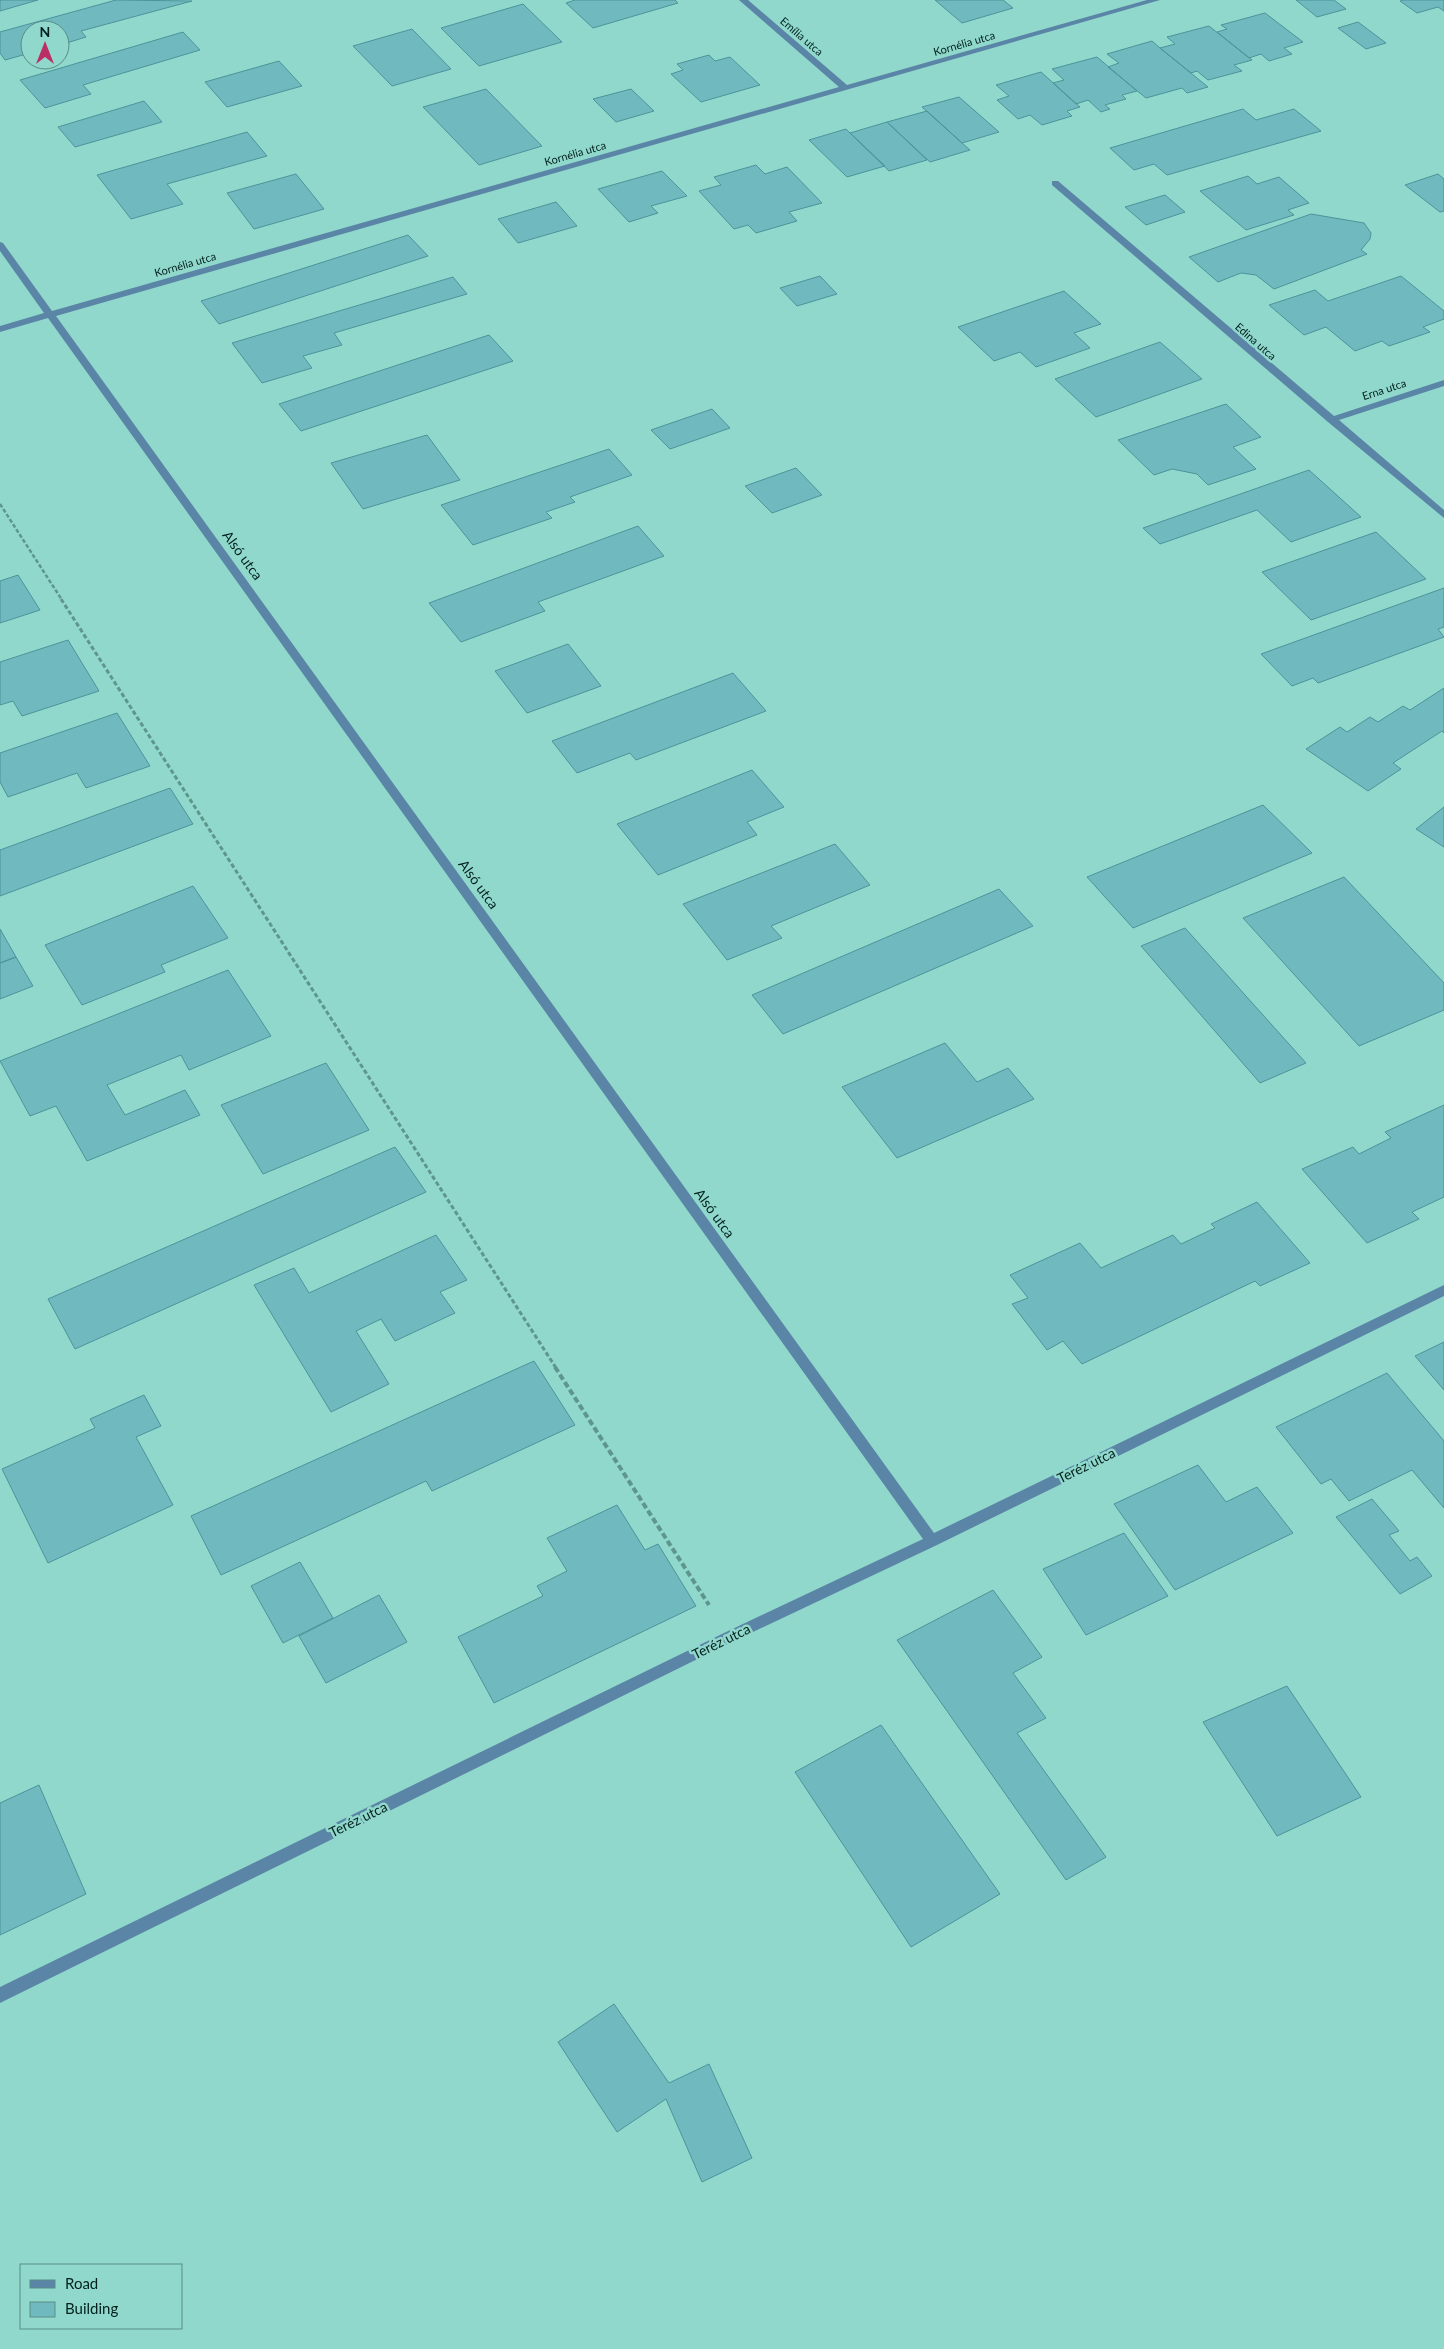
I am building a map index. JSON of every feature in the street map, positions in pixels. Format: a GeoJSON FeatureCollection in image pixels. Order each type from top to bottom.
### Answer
{"type":"FeatureCollection","features":[{"type":"Feature","properties":{"kind":"street","name":"Emília utca"},"geometry":{"type":"LineString","coordinates":[[743,0],[845,88]]}},
{"type":"Feature","properties":{"kind":"street","name":"Kornélia utca"},"geometry":{"type":"LineString","coordinates":[[0,329],[1156,0]]}},
{"type":"Feature","properties":{"kind":"street","name":"Edina utca"},"geometry":{"type":"LineString","coordinates":[[1054,183],[1444,515]]}},
{"type":"Feature","properties":{"kind":"street","name":"Alsó utca"},"geometry":{"type":"LineString","coordinates":[[0,245],[932,1541]]}},
{"type":"Feature","properties":{"kind":"street","name":"Erna utca"},"geometry":{"type":"LineString","coordinates":[[1331,420],[1444,383]]}},
{"type":"Feature","properties":{"kind":"street","name":"Teréz utca"},"geometry":{"type":"LineString","coordinates":[[0,1995],[729,1637],[932,1541],[1444,1290]]}},
{"type":"Feature","properties":{"kind":"path"},"geometry":{"type":"LineString","coordinates":[[0,504],[729,1637]]}},
{"type":"Feature","properties":{"kind":"building"},"geometry":{"type":"Polygon","coordinates":[[[0,0],[38,0],[0,11],[0,0]]]}},
{"type":"Feature","properties":{"kind":"building"},"geometry":{"type":"Polygon","coordinates":[[[116,0],[192,1],[81,31],[86,37],[70,42],[70,20],[44,20],[116,0]]]}},
{"type":"Feature","properties":{"kind":"building"},"geometry":{"type":"Polygon","coordinates":[[[575,0],[675,0],[678,3],[593,28],[566,3],[575,0]]]}},
{"type":"Feature","properties":{"kind":"building"},"geometry":{"type":"Polygon","coordinates":[[[935,0],[1003,0],[1013,8],[962,23],[935,0]]]}},
{"type":"Feature","properties":{"kind":"building"},"geometry":{"type":"Polygon","coordinates":[[[1296,0],[1334,0],[1346,9],[1317,17],[1296,0]]]}},
{"type":"Feature","properties":{"kind":"building"},"geometry":{"type":"Polygon","coordinates":[[[1444,0],[1444,11],[1438,7],[1417,13],[1400,1],[1444,0]]]}},
{"type":"Feature","properties":{"kind":"building"},"geometry":{"type":"Polygon","coordinates":[[[523,4],[562,42],[479,66],[441,28],[523,4]]]}},
{"type":"Feature","properties":{"kind":"building"},"geometry":{"type":"Polygon","coordinates":[[[1265,13],[1303,42],[1284,48],[1292,54],[1269,61],[1261,54],[1249,58],[1217,32],[1227,29],[1221,25],[1265,13]]]}},
{"type":"Feature","properties":{"kind":"building"},"geometry":{"type":"Polygon","coordinates":[[[1358,22],[1386,43],[1366,49],[1338,28],[1358,22]]]}},
{"type":"Feature","properties":{"kind":"building"},"geometry":{"type":"Polygon","coordinates":[[[20,26],[20,56],[5,60],[0,53],[0,32],[20,26]]]}},
{"type":"Feature","properties":{"kind":"building"},"geometry":{"type":"Polygon","coordinates":[[[1209,26],[1252,60],[1234,65],[1242,71],[1208,80],[1197,71],[1191,73],[1160,48],[1175,44],[1167,37],[1209,26]]]}},
{"type":"Feature","properties":{"kind":"building"},"geometry":{"type":"Polygon","coordinates":[[[412,29],[451,69],[392,86],[353,46],[412,29]]]}},
{"type":"Feature","properties":{"kind":"building"},"geometry":{"type":"Polygon","coordinates":[[[183,32],[200,50],[83,85],[91,94],[45,108],[20,80],[54,70],[70,70],[70,65],[183,32]]]}},
{"type":"Feature","properties":{"kind":"building"},"geometry":{"type":"Polygon","coordinates":[[[1152,41],[1208,87],[1187,93],[1182,88],[1146,98],[1108,67],[1119,63],[1107,54],[1152,41]]]}},
{"type":"Feature","properties":{"kind":"building"},"geometry":{"type":"Polygon","coordinates":[[[709,55],[715,61],[730,57],[760,85],[701,102],[671,74],[683,70],[677,64],[709,55]]]}},
{"type":"Feature","properties":{"kind":"building"},"geometry":{"type":"Polygon","coordinates":[[[1097,57],[1137,91],[1122,95],[1126,99],[1105,105],[1110,109],[1101,112],[1088,100],[1076,104],[1053,83],[1064,80],[1052,69],[1097,57]]]}},
{"type":"Feature","properties":{"kind":"building"},"geometry":{"type":"Polygon","coordinates":[[[279,61],[302,86],[227,107],[205,82],[279,61]]]}},
{"type":"Feature","properties":{"kind":"building"},"geometry":{"type":"Polygon","coordinates":[[[1041,72],[1080,107],[1067,111],[1072,116],[1042,125],[1030,115],[1018,119],[997,100],[1009,96],[996,85],[1041,72]]]}},
{"type":"Feature","properties":{"kind":"building"},"geometry":{"type":"Polygon","coordinates":[[[486,89],[542,146],[479,165],[423,107],[486,89]]]}},
{"type":"Feature","properties":{"kind":"building"},"geometry":{"type":"Polygon","coordinates":[[[631,89],[654,111],[616,122],[593,99],[631,89]]]}},
{"type":"Feature","properties":{"kind":"building"},"geometry":{"type":"Polygon","coordinates":[[[959,97],[999,132],[962,143],[922,107],[959,97]]]}},
{"type":"Feature","properties":{"kind":"building"},"geometry":{"type":"Polygon","coordinates":[[[144,101],[162,122],[75,147],[58,127],[144,101]]]}},
{"type":"Feature","properties":{"kind":"building"},"geometry":{"type":"Polygon","coordinates":[[[1243,109],[1256,120],[1294,109],[1321,131],[1167,175],[1154,164],[1134,170],[1110,148],[1243,109]]]}},
{"type":"Feature","properties":{"kind":"building"},"geometry":{"type":"Polygon","coordinates":[[[927,111],[970,150],[930,162],[887,122],[927,111]]]}},
{"type":"Feature","properties":{"kind":"building"},"geometry":{"type":"Polygon","coordinates":[[[887,122],[927,160],[889,171],[850,133],[887,122]]]}},
{"type":"Feature","properties":{"kind":"building"},"geometry":{"type":"Polygon","coordinates":[[[846,129],[885,166],[847,177],[809,140],[846,129]]]}},
{"type":"Feature","properties":{"kind":"building"},"geometry":{"type":"Polygon","coordinates":[[[247,132],[267,156],[167,184],[183,204],[131,219],[97,175],[247,132]]]}},
{"type":"Feature","properties":{"kind":"building"},"geometry":{"type":"Polygon","coordinates":[[[756,165],[765,174],[787,167],[822,203],[789,212],[797,221],[756,233],[748,225],[734,229],[699,191],[721,185],[714,177],[756,165]]]}},
{"type":"Feature","properties":{"kind":"building"},"geometry":{"type":"Polygon","coordinates":[[[662,171],[687,196],[651,206],[658,213],[629,222],[598,189],[662,171]]]}},
{"type":"Feature","properties":{"kind":"building"},"geometry":{"type":"Polygon","coordinates":[[[296,174],[324,209],[254,229],[227,193],[296,174]]]}},
{"type":"Feature","properties":{"kind":"building"},"geometry":{"type":"Polygon","coordinates":[[[1438,174],[1444,179],[1444,211],[1440,212],[1405,185],[1438,174]]]}},
{"type":"Feature","properties":{"kind":"building"},"geometry":{"type":"Polygon","coordinates":[[[1248,176],[1257,184],[1279,177],[1309,203],[1288,210],[1294,215],[1246,230],[1200,191],[1248,176]]]}},
{"type":"Feature","properties":{"kind":"building"},"geometry":{"type":"Polygon","coordinates":[[[1165,195],[1185,212],[1146,225],[1125,207],[1165,195]]]}},
{"type":"Feature","properties":{"kind":"building"},"geometry":{"type":"Polygon","coordinates":[[[556,202],[577,226],[518,243],[498,219],[556,202]]]}},
{"type":"Feature","properties":{"kind":"building"},"geometry":{"type":"Polygon","coordinates":[[[1311,214],[1364,223],[1371,233],[1370,239],[1361,250],[1367,254],[1274,289],[1256,275],[1241,273],[1218,282],[1189,257],[1311,214]]]}},
{"type":"Feature","properties":{"kind":"building"},"geometry":{"type":"Polygon","coordinates":[[[408,235],[428,256],[219,324],[201,301],[408,235]]]}},
{"type":"Feature","properties":{"kind":"building"},"geometry":{"type":"Polygon","coordinates":[[[820,276],[837,294],[797,306],[780,288],[820,276]]]}},
{"type":"Feature","properties":{"kind":"building"},"geometry":{"type":"Polygon","coordinates":[[[1401,276],[1444,311],[1444,319],[1423,327],[1430,332],[1389,346],[1382,341],[1355,351],[1326,327],[1304,335],[1269,305],[1315,290],[1328,301],[1401,276]]]}},
{"type":"Feature","properties":{"kind":"building"},"geometry":{"type":"Polygon","coordinates":[[[453,277],[467,294],[334,333],[342,345],[303,356],[312,368],[262,383],[232,343],[453,277]]]}},
{"type":"Feature","properties":{"kind":"building"},"geometry":{"type":"Polygon","coordinates":[[[1064,291],[1101,324],[1074,333],[1090,348],[1036,367],[1020,352],[994,361],[958,327],[1064,291]]]}},
{"type":"Feature","properties":{"kind":"building"},"geometry":{"type":"Polygon","coordinates":[[[489,335],[513,361],[301,431],[279,404],[489,335]]]}},
{"type":"Feature","properties":{"kind":"building"},"geometry":{"type":"Polygon","coordinates":[[[1160,342],[1202,379],[1096,417],[1055,379],[1160,342]]]}},
{"type":"Feature","properties":{"kind":"building"},"geometry":{"type":"Polygon","coordinates":[[[1226,404],[1261,437],[1233,447],[1256,469],[1208,485],[1197,474],[1172,469],[1154,475],[1118,440],[1226,404]]]}},
{"type":"Feature","properties":{"kind":"building"},"geometry":{"type":"Polygon","coordinates":[[[712,409],[730,428],[670,449],[651,430],[712,409]]]}},
{"type":"Feature","properties":{"kind":"building"},"geometry":{"type":"Polygon","coordinates":[[[427,435],[460,480],[363,509],[331,463],[427,435]]]}},
{"type":"Feature","properties":{"kind":"building"},"geometry":{"type":"Polygon","coordinates":[[[609,449],[632,475],[570,497],[575,502],[546,512],[552,518],[473,545],[441,505],[609,449]]]}},
{"type":"Feature","properties":{"kind":"building"},"geometry":{"type":"Polygon","coordinates":[[[796,468],[822,495],[772,513],[745,486],[796,468]]]}},
{"type":"Feature","properties":{"kind":"building"},"geometry":{"type":"Polygon","coordinates":[[[1309,470],[1361,517],[1291,542],[1257,510],[1160,544],[1143,528],[1309,470]]]}},
{"type":"Feature","properties":{"kind":"building"},"geometry":{"type":"Polygon","coordinates":[[[638,526],[664,556],[538,602],[545,611],[461,642],[429,603],[638,526]]]}},
{"type":"Feature","properties":{"kind":"building"},"geometry":{"type":"Polygon","coordinates":[[[1376,532],[1426,579],[1311,620],[1262,572],[1376,532]]]}},
{"type":"Feature","properties":{"kind":"building"},"geometry":{"type":"Polygon","coordinates":[[[18,575],[40,610],[0,623],[0,581],[18,575]]]}},
{"type":"Feature","properties":{"kind":"building"},"geometry":{"type":"Polygon","coordinates":[[[1444,588],[1444,627],[1438,629],[1444,637],[1318,683],[1313,678],[1292,686],[1261,654],[1444,588]]]}},
{"type":"Feature","properties":{"kind":"building"},"geometry":{"type":"Polygon","coordinates":[[[68,640],[99,691],[22,716],[13,701],[0,705],[0,662],[68,640]]]}},
{"type":"Feature","properties":{"kind":"building"},"geometry":{"type":"Polygon","coordinates":[[[568,644],[601,686],[527,713],[495,671],[568,644]]]}},
{"type":"Feature","properties":{"kind":"building"},"geometry":{"type":"Polygon","coordinates":[[[733,673],[766,711],[636,760],[630,753],[577,773],[552,741],[733,673]]]}},
{"type":"Feature","properties":{"kind":"building"},"geometry":{"type":"Polygon","coordinates":[[[1444,688],[1444,733],[1442,731],[1393,763],[1401,769],[1368,791],[1306,749],[1340,727],[1347,732],[1370,717],[1378,722],[1403,706],[1410,710],[1444,688]]]}},
{"type":"Feature","properties":{"kind":"building"},"geometry":{"type":"Polygon","coordinates":[[[117,713],[150,766],[86,788],[77,773],[8,797],[0,782],[0,753],[117,713]]]}},
{"type":"Feature","properties":{"kind":"building"},"geometry":{"type":"Polygon","coordinates":[[[752,770],[784,807],[747,822],[757,835],[658,875],[617,824],[752,770]]]}},
{"type":"Feature","properties":{"kind":"building"},"geometry":{"type":"Polygon","coordinates":[[[170,788],[193,824],[0,896],[0,850],[170,788]]]}},
{"type":"Feature","properties":{"kind":"building"},"geometry":{"type":"Polygon","coordinates":[[[1263,805],[1312,853],[1133,928],[1087,877],[1263,805]]]}},
{"type":"Feature","properties":{"kind":"building"},"geometry":{"type":"Polygon","coordinates":[[[1444,807],[1444,847],[1416,829],[1444,807]]]}},
{"type":"Feature","properties":{"kind":"building"},"geometry":{"type":"Polygon","coordinates":[[[835,844],[870,885],[771,926],[782,938],[727,960],[683,904],[835,844]]]}},
{"type":"Feature","properties":{"kind":"building"},"geometry":{"type":"Polygon","coordinates":[[[1344,877],[1444,983],[1444,1010],[1359,1046],[1243,918],[1344,877]]]}},
{"type":"Feature","properties":{"kind":"building"},"geometry":{"type":"Polygon","coordinates":[[[193,886],[228,938],[161,965],[165,972],[82,1005],[45,945],[193,886]]]}},
{"type":"Feature","properties":{"kind":"building"},"geometry":{"type":"Polygon","coordinates":[[[999,889],[1033,926],[783,1034],[752,995],[999,889]]]}},
{"type":"Feature","properties":{"kind":"building"},"geometry":{"type":"Polygon","coordinates":[[[1185,928],[1306,1063],[1260,1083],[1141,946],[1185,928]]]}},
{"type":"Feature","properties":{"kind":"building"},"geometry":{"type":"Polygon","coordinates":[[[0,929],[16,957],[0,963],[0,929]]]}},
{"type":"Feature","properties":{"kind":"building"},"geometry":{"type":"Polygon","coordinates":[[[16,957],[33,986],[0,999],[0,963],[16,957]]]}},
{"type":"Feature","properties":{"kind":"building"},"geometry":{"type":"Polygon","coordinates":[[[228,970],[271,1036],[189,1070],[181,1055],[107,1085],[125,1115],[185,1090],[200,1115],[87,1161],[56,1106],[30,1116],[0,1061],[228,970]]]}},
{"type":"Feature","properties":{"kind":"building"},"geometry":{"type":"Polygon","coordinates":[[[945,1043],[977,1082],[1008,1068],[1034,1099],[897,1158],[842,1087],[945,1043]]]}},
{"type":"Feature","properties":{"kind":"building"},"geometry":{"type":"Polygon","coordinates":[[[326,1063],[369,1130],[263,1174],[221,1105],[326,1063]]]}},
{"type":"Feature","properties":{"kind":"building"},"geometry":{"type":"Polygon","coordinates":[[[1444,1105],[1444,1197],[1412,1212],[1419,1219],[1367,1243],[1302,1169],[1353,1147],[1359,1154],[1391,1138],[1385,1132],[1444,1105]]]}},
{"type":"Feature","properties":{"kind":"building"},"geometry":{"type":"Polygon","coordinates":[[[395,1147],[426,1192],[75,1349],[48,1299],[395,1147]]]}},
{"type":"Feature","properties":{"kind":"building"},"geometry":{"type":"Polygon","coordinates":[[[1257,1202],[1310,1263],[1260,1286],[1255,1281],[1082,1364],[1063,1341],[1047,1350],[1012,1304],[1028,1298],[1010,1275],[1080,1243],[1101,1268],[1173,1235],[1181,1244],[1215,1228],[1211,1224],[1257,1202]]]}},
{"type":"Feature","properties":{"kind":"building"},"geometry":{"type":"Polygon","coordinates":[[[436,1235],[467,1280],[440,1292],[455,1313],[395,1341],[381,1319],[356,1331],[389,1384],[331,1412],[254,1285],[294,1268],[309,1293],[436,1235]]]}},
{"type":"Feature","properties":{"kind":"building"},"geometry":{"type":"Polygon","coordinates":[[[1444,1342],[1444,1390],[1415,1356],[1444,1342]]]}},
{"type":"Feature","properties":{"kind":"building"},"geometry":{"type":"Polygon","coordinates":[[[534,1361],[575,1425],[432,1491],[426,1481],[221,1575],[191,1516],[534,1361]]]}},
{"type":"Feature","properties":{"kind":"building"},"geometry":{"type":"Polygon","coordinates":[[[1387,1373],[1444,1441],[1444,1508],[1412,1470],[1349,1501],[1331,1479],[1321,1484],[1276,1427],[1387,1373]]]}},
{"type":"Feature","properties":{"kind":"building"},"geometry":{"type":"Polygon","coordinates":[[[144,1395],[161,1426],[136,1437],[173,1505],[48,1563],[2,1469],[95,1428],[90,1419],[144,1395]]]}},
{"type":"Feature","properties":{"kind":"building"},"geometry":{"type":"Polygon","coordinates":[[[1198,1465],[1226,1502],[1257,1487],[1293,1533],[1175,1590],[1114,1504],[1198,1465]]]}},
{"type":"Feature","properties":{"kind":"building"},"geometry":{"type":"Polygon","coordinates":[[[1372,1499],[1399,1531],[1389,1535],[1410,1561],[1417,1557],[1432,1576],[1400,1594],[1336,1517],[1372,1499]]]}},
{"type":"Feature","properties":{"kind":"building"},"geometry":{"type":"Polygon","coordinates":[[[617,1505],[645,1550],[658,1544],[696,1606],[494,1703],[458,1637],[543,1596],[537,1586],[567,1571],[547,1538],[617,1505]]]}},
{"type":"Feature","properties":{"kind":"building"},"geometry":{"type":"Polygon","coordinates":[[[1124,1533],[1168,1596],[1086,1635],[1043,1569],[1124,1533]]]}},
{"type":"Feature","properties":{"kind":"building"},"geometry":{"type":"Polygon","coordinates":[[[300,1562],[333,1618],[283,1643],[251,1586],[300,1562]]]}},
{"type":"Feature","properties":{"kind":"building"},"geometry":{"type":"Polygon","coordinates":[[[993,1590],[1042,1657],[1013,1673],[1046,1718],[1017,1733],[1106,1857],[1066,1880],[897,1640],[993,1590]]]}},
{"type":"Feature","properties":{"kind":"building"},"geometry":{"type":"Polygon","coordinates":[[[379,1595],[407,1642],[326,1683],[299,1636],[379,1595]]]}},
{"type":"Feature","properties":{"kind":"building"},"geometry":{"type":"Polygon","coordinates":[[[1287,1686],[1361,1797],[1277,1836],[1203,1722],[1287,1686]]]}},
{"type":"Feature","properties":{"kind":"building"},"geometry":{"type":"Polygon","coordinates":[[[881,1725],[1000,1894],[911,1947],[795,1772],[881,1725]]]}},
{"type":"Feature","properties":{"kind":"building"},"geometry":{"type":"Polygon","coordinates":[[[39,1785],[86,1894],[0,1935],[0,1803],[39,1785]]]}},
{"type":"Feature","properties":{"kind":"building"},"geometry":{"type":"Polygon","coordinates":[[[614,2004],[669,2083],[709,2064],[752,2158],[702,2182],[666,2099],[617,2132],[558,2042],[614,2004]]]}}]}
